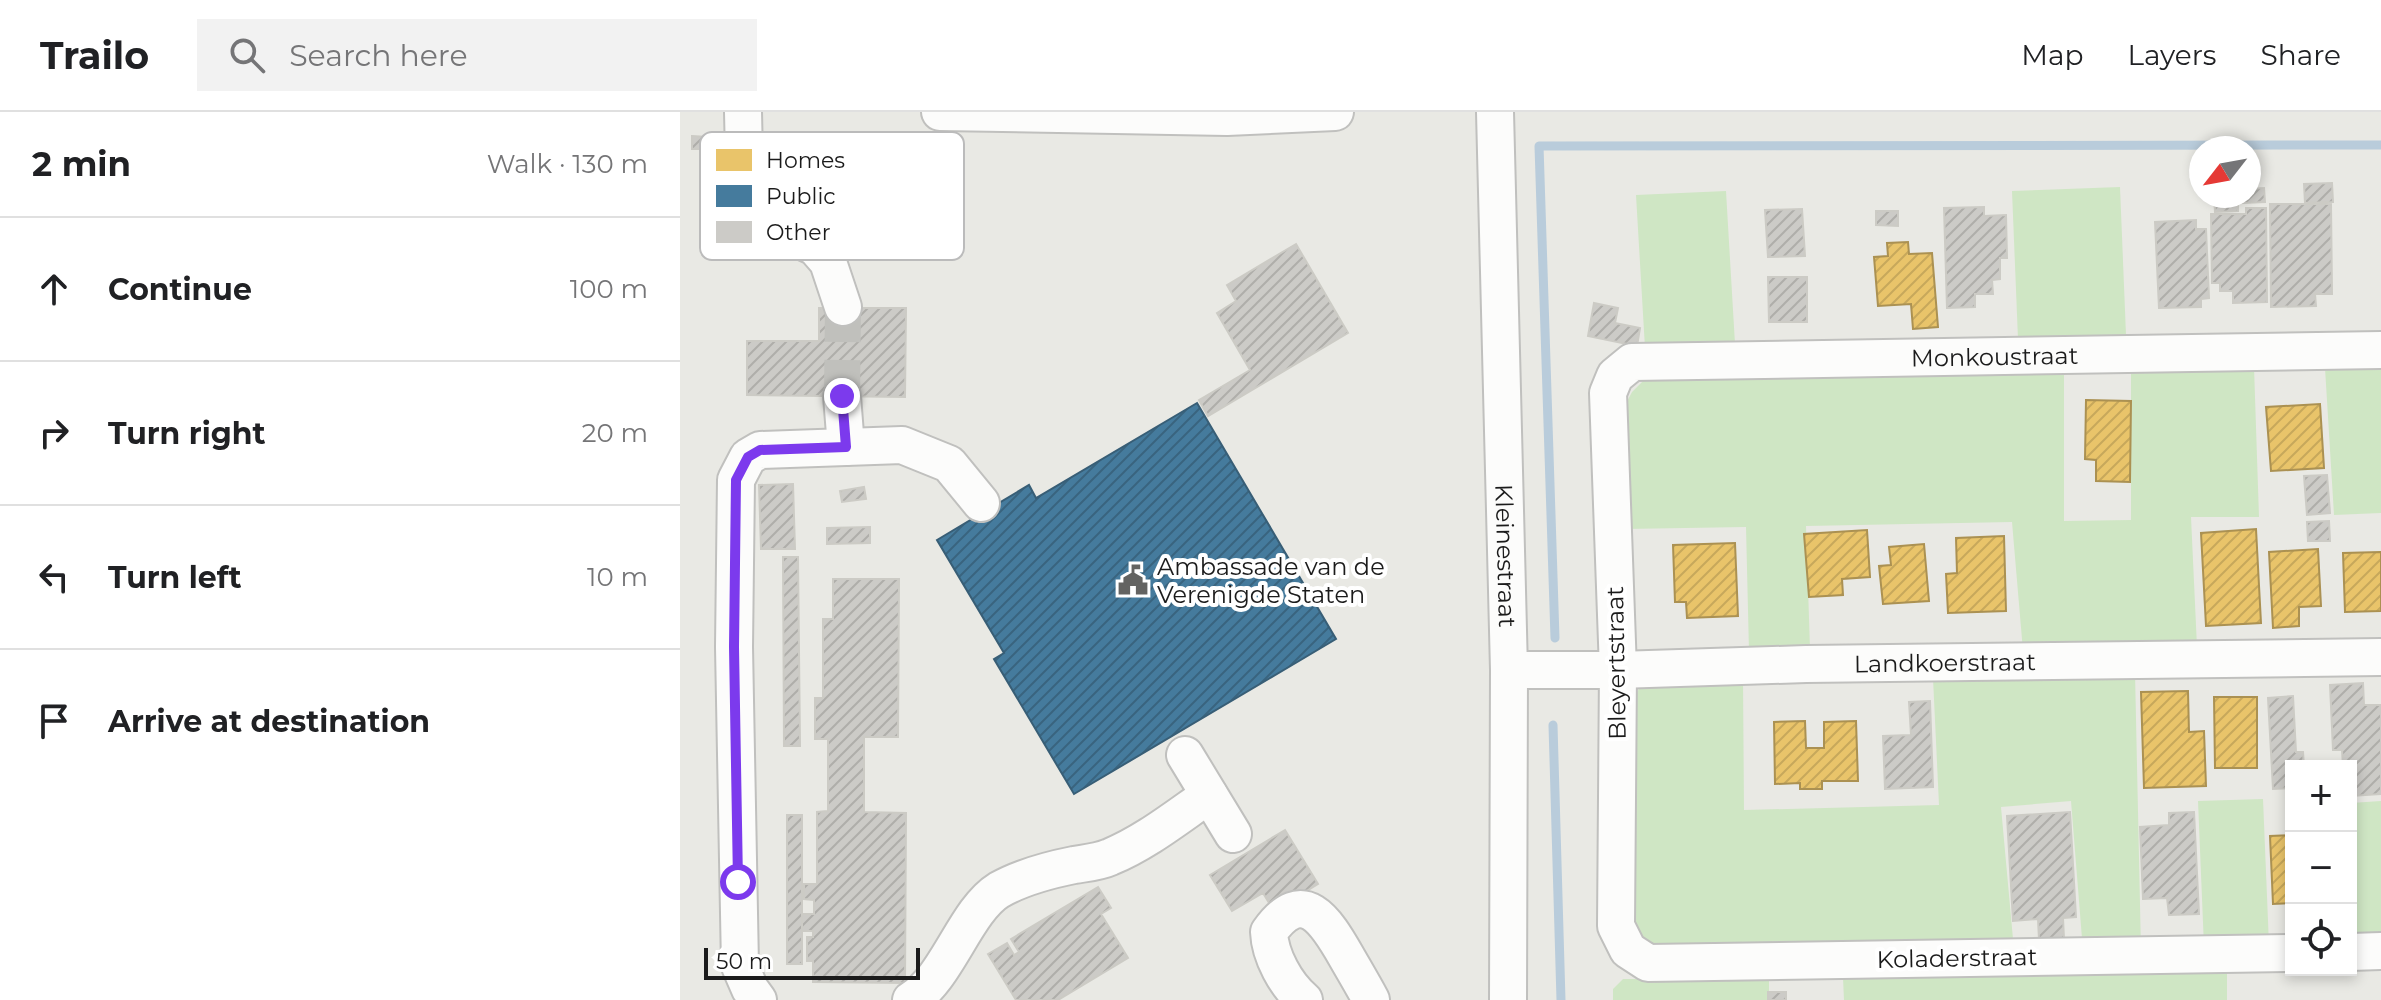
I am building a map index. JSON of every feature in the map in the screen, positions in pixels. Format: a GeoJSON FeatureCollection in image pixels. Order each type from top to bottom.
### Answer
{"type":"FeatureCollection","features":[{"type":"Feature","properties":{"kind":"street"},"geometry":{"type":"LineString","coordinates":[[743,112],[743,132]]}},
{"type":"Feature","properties":{"kind":"street"},"geometry":{"type":"LineString","coordinates":[[940,112],[1227,115],[1335,112]]}},
{"type":"Feature","properties":{"kind":"street","name":"Kleinestraat"},"geometry":{"type":"LineString","coordinates":[[1495,112],[1509,670],[1508,1000]]}},
{"type":"Feature","properties":{"kind":"street"},"geometry":{"type":"LineString","coordinates":[[826,260],[843,307]]}},
{"type":"Feature","properties":{"kind":"street","name":"Monkoustraat"},"geometry":{"type":"LineString","coordinates":[[1615,376],[1632,362],[2381,350]]}},
{"type":"Feature","properties":{"kind":"street","name":"Bleyertstraat"},"geometry":{"type":"LineString","coordinates":[[1615,376],[1608,393],[1618,670],[1616,926],[1628,950]]}},
{"type":"Feature","properties":{"kind":"street"},"geometry":{"type":"LineString","coordinates":[[842,396],[846,447]]}},
{"type":"Feature","properties":{"kind":"street"},"geometry":{"type":"LineString","coordinates":[[758,1000],[740,966],[734,647],[736,480],[748,457],[760,450],[902,445],[949,464],[981,503]]}},
{"type":"Feature","properties":{"kind":"street","name":"Landkoerstraat"},"geometry":{"type":"LineString","coordinates":[[1509,670],[2381,657]]}},
{"type":"Feature","properties":{"kind":"street"},"geometry":{"type":"LineString","coordinates":[[1185,755],[1233,834]]}},
{"type":"Feature","properties":{"kind":"street"},"geometry":{"type":"LineString","coordinates":[[911,1000],[918,996],[981,908],[997,892],[1048,871],[1108,858],[1152,835],[1209,795]]}},
{"type":"Feature","properties":{"kind":"street"},"geometry":{"type":"LineString","coordinates":[[1304,1000],[1277,963],[1271,950],[1269,932],[1291,911],[1304,909],[1324,920],[1371,1000]]}},
{"type":"Feature","properties":{"kind":"street","name":"Koladerstraat"},"geometry":{"type":"LineString","coordinates":[[1628,950],[1648,963],[2285,953]]}},
{"type":"Feature","properties":{"kind":"street"},"geometry":{"type":"LineString","coordinates":[[2357,952],[2381,951]]}},
{"type":"Feature","properties":{"kind":"green space"},"geometry":{"type":"Polygon","coordinates":[[[2120,187],[2126,335],[2018,339],[2012,191],[2120,187]]]}},
{"type":"Feature","properties":{"kind":"green space"},"geometry":{"type":"Polygon","coordinates":[[[1726,191],[1735,344],[1645,348],[1636,195],[1726,191]]]}},
{"type":"Feature","properties":{"kind":"green space"},"geometry":{"type":"Polygon","coordinates":[[[2254,367],[2259,517],[2191,517],[2197,647],[2023,651],[2012,522],[1806,526],[1810,649],[1749,652],[1746,527],[1625,529],[1623,409],[1632,392],[1646,378],[2064,372],[2064,521],[2131,520],[2131,373],[2254,367]]]}},
{"type":"Feature","properties":{"kind":"green space"},"geometry":{"type":"Polygon","coordinates":[[[2381,367],[2381,513],[2334,515],[2325,368],[2381,367]]]}},
{"type":"Feature","properties":{"kind":"green space"},"geometry":{"type":"Polygon","coordinates":[[[2135,672],[2141,951],[2083,951],[2071,801],[2001,807],[2014,950],[1641,948],[1632,923],[1630,705],[1640,687],[1743,678],[1744,810],[1939,805],[1933,678],[2135,672]]]}},
{"type":"Feature","properties":{"kind":"green space"},"geometry":{"type":"Polygon","coordinates":[[[2263,799],[2269,945],[2204,947],[2198,801],[2263,799]]]}},
{"type":"Feature","properties":{"kind":"green space"},"geometry":{"type":"Polygon","coordinates":[[[2381,801],[2381,943],[2357,944],[2357,803],[2381,801]]]}},
{"type":"Feature","properties":{"kind":"green space"},"geometry":{"type":"Polygon","coordinates":[[[2227,970],[2227,1000],[1844,1000],[1843,978],[2227,970]]]}},
{"type":"Feature","properties":{"kind":"green space"},"geometry":{"type":"Polygon","coordinates":[[[1623,979],[1769,979],[1769,1000],[1613,1000],[1613,989],[1623,979]]]}},
{"type":"Feature","properties":{"kind":"building: Homes"},"geometry":{"type":"Polygon","coordinates":[[[1908,242],[1909,254],[1932,253],[1938,327],[1913,329],[1911,304],[1878,306],[1874,257],[1888,256],[1887,243],[1908,242]]]}},
{"type":"Feature","properties":{"kind":"building: Homes"},"geometry":{"type":"Polygon","coordinates":[[[2086,400],[2131,401],[2130,482],[2096,481],[2096,460],[2085,459],[2086,400]]]}},
{"type":"Feature","properties":{"kind":"building: Homes"},"geometry":{"type":"Polygon","coordinates":[[[2320,404],[2324,468],[2271,471],[2266,407],[2320,404]]]}},
{"type":"Feature","properties":{"kind":"building: Homes"},"geometry":{"type":"Polygon","coordinates":[[[2256,529],[2261,623],[2206,626],[2201,533],[2256,529]]]}},
{"type":"Feature","properties":{"kind":"building: Homes"},"geometry":{"type":"Polygon","coordinates":[[[1867,530],[1870,577],[1842,579],[1843,595],[1809,597],[1804,534],[1867,530]]]}},
{"type":"Feature","properties":{"kind":"building: Homes"},"geometry":{"type":"Polygon","coordinates":[[[2004,536],[2006,611],[1948,613],[1946,574],[1957,573],[1956,538],[2004,536]]]}},
{"type":"Feature","properties":{"kind":"building: Homes"},"geometry":{"type":"Polygon","coordinates":[[[1735,543],[1738,616],[1687,618],[1686,602],[1675,602],[1673,545],[1735,543]]]}},
{"type":"Feature","properties":{"kind":"building: Homes"},"geometry":{"type":"Polygon","coordinates":[[[1924,544],[1929,601],[1883,604],[1879,566],[1891,565],[1889,547],[1924,544]]]}},
{"type":"Feature","properties":{"kind":"building: Homes"},"geometry":{"type":"Polygon","coordinates":[[[2318,549],[2321,606],[2299,607],[2299,626],[2273,628],[2269,552],[2318,549]]]}},
{"type":"Feature","properties":{"kind":"building: Homes"},"geometry":{"type":"Polygon","coordinates":[[[2381,552],[2381,611],[2345,612],[2343,553],[2381,552]]]}},
{"type":"Feature","properties":{"kind":"building: Homes"},"geometry":{"type":"Polygon","coordinates":[[[2188,691],[2189,732],[2204,731],[2206,786],[2144,788],[2141,692],[2188,691]]]}},
{"type":"Feature","properties":{"kind":"building: Homes"},"geometry":{"type":"Polygon","coordinates":[[[2214,697],[2257,697],[2257,768],[2215,768],[2214,697]]]}},
{"type":"Feature","properties":{"kind":"building: Homes"},"geometry":{"type":"Polygon","coordinates":[[[1805,721],[1806,748],[1824,748],[1824,722],[1856,721],[1858,781],[1822,781],[1822,789],[1800,789],[1800,783],[1775,784],[1774,722],[1805,721]]]}},
{"type":"Feature","properties":{"kind":"building: Homes"},"geometry":{"type":"Polygon","coordinates":[[[2285,835],[2285,903],[2273,904],[2270,836],[2285,835]]]}},
{"type":"Feature","properties":{"kind":"building: Public"},"geometry":{"type":"Polygon","coordinates":[[[1197,403],[1336,639],[1074,794],[994,659],[1004,653],[937,540],[1029,485],[1036,498],[1197,403]]]}},
{"type":"Feature","properties":{"kind":"building: Other"},"geometry":{"type":"Polygon","coordinates":[[[692,136],[700,137],[700,149],[692,149],[692,136]]]}},
{"type":"Feature","properties":{"kind":"building: Other"},"geometry":{"type":"Polygon","coordinates":[[[2332,183],[2333,202],[2305,203],[2304,184],[2332,183]]]}},
{"type":"Feature","properties":{"kind":"building: Other"},"geometry":{"type":"Polygon","coordinates":[[[2261,188],[2264,188],[2265,202],[2261,202],[2261,188]]]}},
{"type":"Feature","properties":{"kind":"building: Other"},"geometry":{"type":"Polygon","coordinates":[[[2270,204],[2331,204],[2332,294],[2315,294],[2316,306],[2271,307],[2270,204]]]}},
{"type":"Feature","properties":{"kind":"building: Other"},"geometry":{"type":"Polygon","coordinates":[[[1984,207],[1984,216],[2006,215],[2007,258],[2000,258],[2000,279],[1992,280],[1993,294],[1975,294],[1975,307],[1947,308],[1944,208],[1984,207]]]}},
{"type":"Feature","properties":{"kind":"building: Other"},"geometry":{"type":"Polygon","coordinates":[[[2215,208],[2238,208],[2238,211],[2215,212],[2215,208]]]}},
{"type":"Feature","properties":{"kind":"building: Other"},"geometry":{"type":"Polygon","coordinates":[[[2246,208],[2266,208],[2267,302],[2233,303],[2233,291],[2220,291],[2220,283],[2212,283],[2211,214],[2246,214],[2246,208]]]}},
{"type":"Feature","properties":{"kind":"building: Other"},"geometry":{"type":"Polygon","coordinates":[[[1802,209],[1805,256],[1768,257],[1765,210],[1802,209]]]}},
{"type":"Feature","properties":{"kind":"building: Other"},"geometry":{"type":"Polygon","coordinates":[[[1876,211],[1898,211],[1898,226],[1876,225],[1876,211]]]}},
{"type":"Feature","properties":{"kind":"building: Other"},"geometry":{"type":"Polygon","coordinates":[[[2196,220],[2196,229],[2206,229],[2209,298],[2201,299],[2201,307],[2159,308],[2155,222],[2196,220]]]}},
{"type":"Feature","properties":{"kind":"building: Other"},"geometry":{"type":"Polygon","coordinates":[[[1296,244],[1348,333],[1208,416],[1199,400],[1250,370],[1217,313],[1236,301],[1227,285],[1296,244]]]}},
{"type":"Feature","properties":{"kind":"building: Other"},"geometry":{"type":"Polygon","coordinates":[[[1768,277],[1807,277],[1807,322],[1769,322],[1768,277]]]}},
{"type":"Feature","properties":{"kind":"building: Other"},"geometry":{"type":"Polygon","coordinates":[[[1594,303],[1618,308],[1615,323],[1640,328],[1637,346],[1588,336],[1594,303]]]}},
{"type":"Feature","properties":{"kind":"building: Other"},"geometry":{"type":"Polygon","coordinates":[[[819,308],[906,308],[905,397],[747,395],[747,341],[819,341],[819,308]]]}},
{"type":"Feature","properties":{"kind":"building: Other"},"geometry":{"type":"Polygon","coordinates":[[[2327,475],[2330,513],[2307,515],[2304,476],[2327,475]]]}},
{"type":"Feature","properties":{"kind":"building: Other"},"geometry":{"type":"Polygon","coordinates":[[[793,484],[795,549],[761,549],[759,485],[793,484]]]}},
{"type":"Feature","properties":{"kind":"building: Other"},"geometry":{"type":"Polygon","coordinates":[[[864,487],[866,499],[842,502],[840,491],[864,487]]]}},
{"type":"Feature","properties":{"kind":"building: Other"},"geometry":{"type":"Polygon","coordinates":[[[2329,521],[2330,541],[2308,541],[2307,522],[2329,521]]]}},
{"type":"Feature","properties":{"kind":"building: Other"},"geometry":{"type":"Polygon","coordinates":[[[870,527],[870,543],[827,544],[827,528],[870,527]]]}},
{"type":"Feature","properties":{"kind":"building: Other"},"geometry":{"type":"Polygon","coordinates":[[[783,557],[798,557],[800,746],[784,746],[783,557]]]}},
{"type":"Feature","properties":{"kind":"building: Other"},"geometry":{"type":"Polygon","coordinates":[[[833,579],[899,579],[898,737],[864,737],[864,812],[906,813],[905,983],[813,982],[813,961],[807,961],[807,937],[813,937],[813,931],[802,931],[802,914],[814,914],[814,900],[804,899],[804,884],[817,884],[817,812],[828,811],[828,739],[815,739],[815,698],[823,698],[823,619],[833,619],[833,579]]]}},
{"type":"Feature","properties":{"kind":"building: Other"},"geometry":{"type":"Polygon","coordinates":[[[2363,683],[2364,705],[2381,705],[2381,794],[2357,796],[2357,760],[2343,760],[2342,750],[2333,750],[2330,685],[2363,683]]]}},
{"type":"Feature","properties":{"kind":"building: Other"},"geometry":{"type":"Polygon","coordinates":[[[2293,696],[2296,752],[2303,752],[2304,760],[2285,760],[2285,788],[2273,789],[2268,698],[2293,696]]]}},
{"type":"Feature","properties":{"kind":"building: Other"},"geometry":{"type":"Polygon","coordinates":[[[1930,701],[1933,787],[1885,789],[1883,736],[1911,735],[1909,702],[1930,701]]]}},
{"type":"Feature","properties":{"kind":"building: Other"},"geometry":{"type":"Polygon","coordinates":[[[2070,812],[2076,917],[2063,918],[2064,939],[2039,940],[2038,919],[2013,921],[2007,816],[2070,812]]]}},
{"type":"Feature","properties":{"kind":"building: Other"},"geometry":{"type":"Polygon","coordinates":[[[2194,812],[2199,914],[2169,915],[2167,898],[2143,899],[2140,827],[2169,825],[2169,813],[2194,812]]]}},
{"type":"Feature","properties":{"kind":"building: Other"},"geometry":{"type":"Polygon","coordinates":[[[787,815],[802,815],[802,964],[787,964],[787,815]]]}},
{"type":"Feature","properties":{"kind":"building: Other"},"geometry":{"type":"Polygon","coordinates":[[[1285,830],[1318,884],[1274,911],[1263,893],[1232,911],[1210,875],[1285,830]]]}},
{"type":"Feature","properties":{"kind":"building: Other"},"geometry":{"type":"Polygon","coordinates":[[[1098,887],[1111,908],[1101,914],[1128,958],[1058,1000],[1016,1000],[988,954],[1007,943],[1014,955],[1019,952],[1011,939],[1098,887]]]}},
{"type":"Feature","properties":{"kind":"building: Other"},"geometry":{"type":"Polygon","coordinates":[[[1768,992],[1786,992],[1786,1000],[1768,1000],[1768,992]]]}},
{"type":"Feature","properties":{"kind":"waterway"},"geometry":{"type":"LineString","coordinates":[[1555,638],[1539,146],[2381,145]]}},
{"type":"Feature","properties":{"kind":"waterway"},"geometry":{"type":"LineString","coordinates":[[1553,725],[1561,1000]]}},
{"type":"Feature","properties":{"kind":"tunnel"},"geometry":{"type":"LineString","coordinates":[[842,396],[843,307]]}},
{"type":"Feature","properties":{"kind":"place","name":"Ambassade van de Verenigde Staten"},"geometry":{"type":"Point","coordinates":[1133,580]}},
{"type":"Feature","properties":{"kind":"route"},"geometry":{"type":"LineString","coordinates":[[738,882],[734,647],[736,480],[748,457],[760,450],[846,447],[842,396]]}}]}
